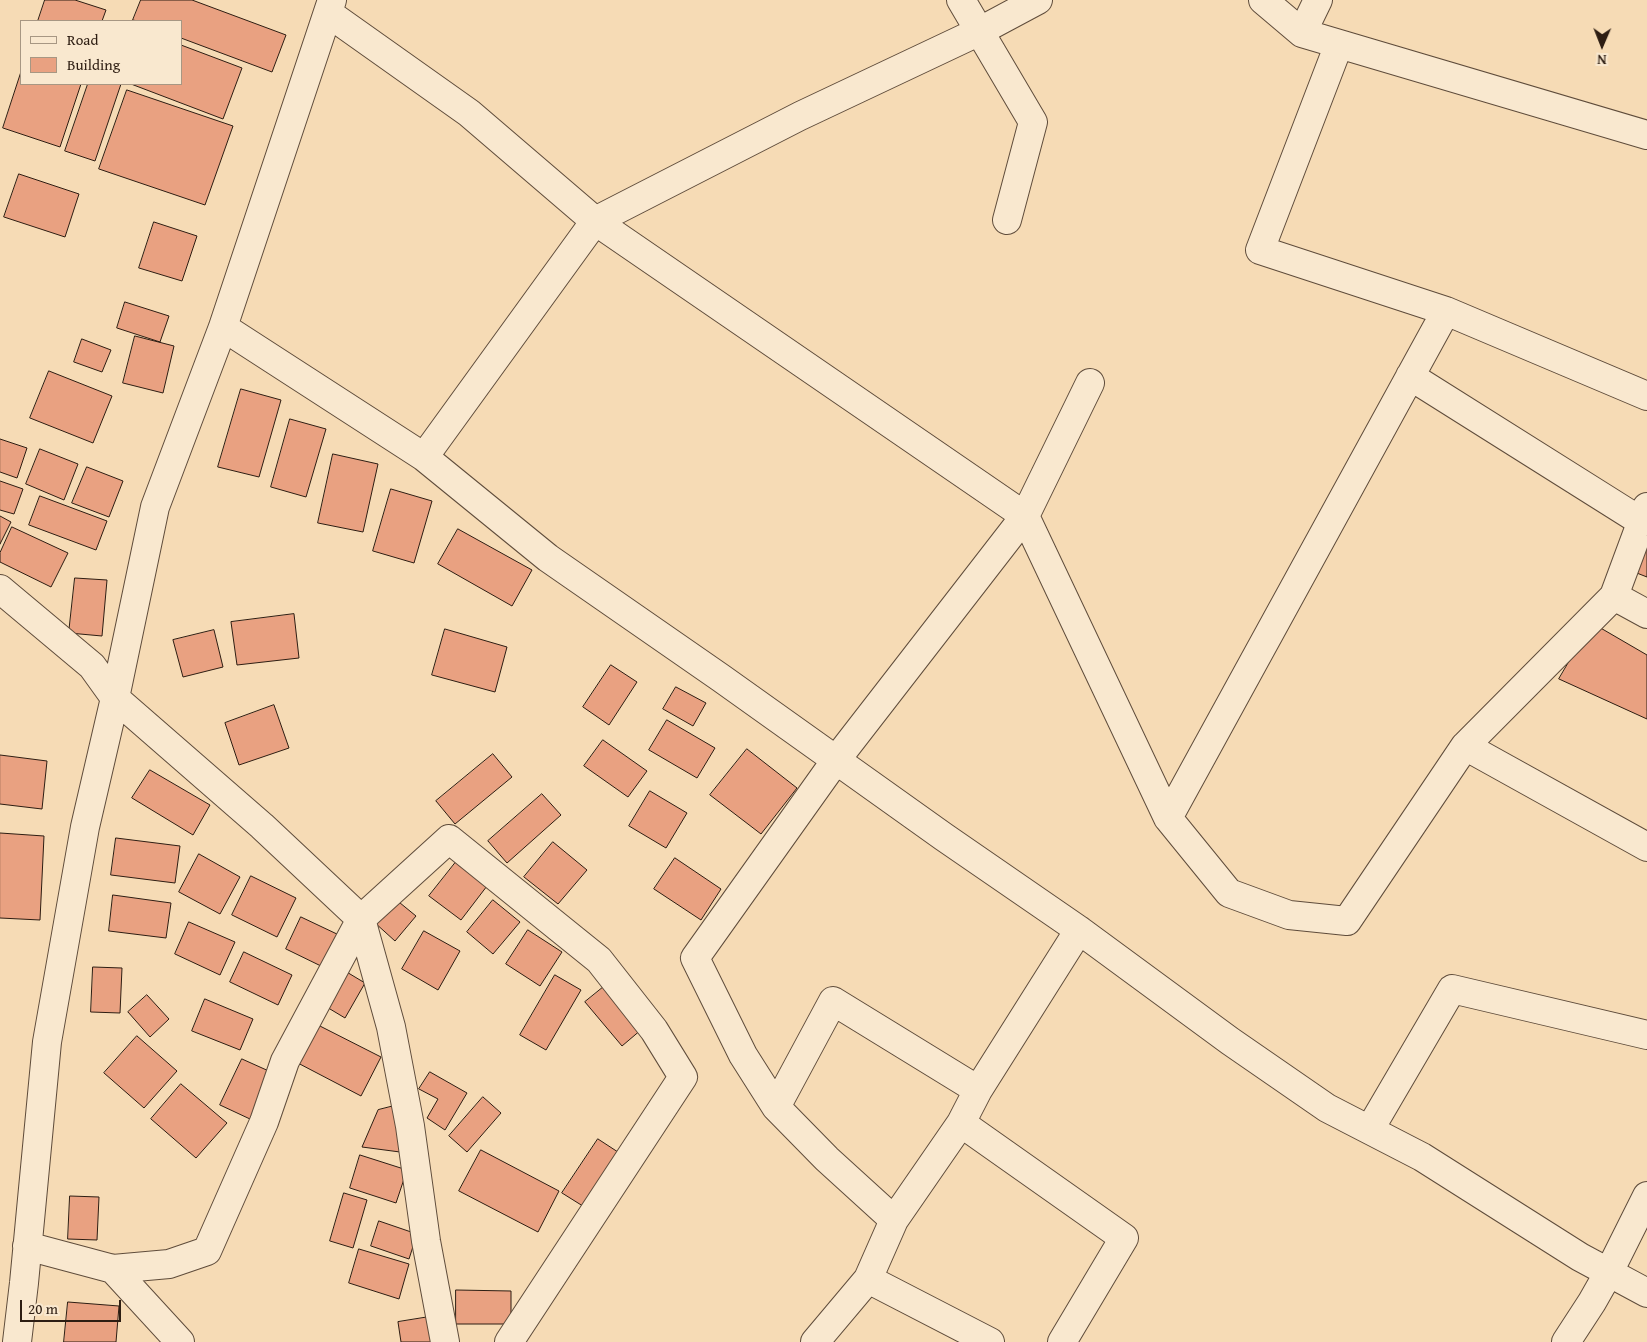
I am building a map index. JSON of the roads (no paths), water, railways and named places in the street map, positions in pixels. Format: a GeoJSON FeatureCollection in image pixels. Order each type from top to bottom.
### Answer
{"type":"FeatureCollection","features":[{"type":"Feature","properties":{"kind":"street"},"geometry":{"type":"LineString","coordinates":[[961,0],[1033,122],[1007,220]]}},
{"type":"Feature","properties":{"kind":"street"},"geometry":{"type":"LineString","coordinates":[[424,457],[595,221],[800,116],[980,31],[1038,0]]}},
{"type":"Feature","properties":{"kind":"street"},"geometry":{"type":"LineString","coordinates":[[1263,0],[1302,33],[1647,135]]}},
{"type":"Feature","properties":{"kind":"street"},"geometry":{"type":"LineString","coordinates":[[1302,33],[1318,0]]}},
{"type":"Feature","properties":{"kind":"street"},"geometry":{"type":"LineString","coordinates":[[17,1342],[47,1042],[86,827],[155,507],[223,327],[330,7],[469,113],[595,221],[1025,516],[1168,818],[1230,893],[1289,916],[1347,922],[1465,746],[1614,596],[1644,514],[1410,376]]}},
{"type":"Feature","properties":{"kind":"street"},"geometry":{"type":"LineString","coordinates":[[1339,44],[1260,250],[1446,311],[1647,396]]}},
{"type":"Feature","properties":{"kind":"street"},"geometry":{"type":"LineString","coordinates":[[1168,818],[1446,311]]}},
{"type":"Feature","properties":{"kind":"street"},"geometry":{"type":"LineString","coordinates":[[223,327],[424,457],[548,558],[1079,930],[1238,1047],[1328,1108],[1422,1157],[1580,1257],[1647,1293]]}},
{"type":"Feature","properties":{"kind":"street"},"geometry":{"type":"LineString","coordinates":[[894,1220],[827,1159],[776,1107],[742,1055],[695,958],[836,760],[1025,516],[1090,383]]}},
{"type":"Feature","properties":{"kind":"street"},"geometry":{"type":"LineString","coordinates":[[0,588],[92,666],[115,698],[262,826],[361,919],[391,1027],[410,1126],[426,1241],[445,1342]]}},
{"type":"Feature","properties":{"kind":"street"},"geometry":{"type":"LineString","coordinates":[[1614,596],[1647,614]]}},
{"type":"Feature","properties":{"kind":"street"},"geometry":{"type":"LineString","coordinates":[[1465,746],[1647,847]]}},
{"type":"Feature","properties":{"kind":"street"},"geometry":{"type":"LineString","coordinates":[[26,1246],[113,1269],[169,1264],[207,1251],[264,1122],[285,1061],[361,919],[449,839],[599,960],[654,1030],[683,1077],[509,1342]]}},
{"type":"Feature","properties":{"kind":"street"},"geometry":{"type":"LineString","coordinates":[[815,1342],[868,1279],[894,1220],[960,1123],[978,1090],[1079,930]]}},
{"type":"Feature","properties":{"kind":"street"},"geometry":{"type":"LineString","coordinates":[[1370,1129],[1452,989],[1647,1034]]}},
{"type":"Feature","properties":{"kind":"street"},"geometry":{"type":"LineString","coordinates":[[776,1107],[833,1001],[978,1090]]}},
{"type":"Feature","properties":{"kind":"street"},"geometry":{"type":"LineString","coordinates":[[960,1123],[1124,1238],[1062,1342]]}},
{"type":"Feature","properties":{"kind":"street"},"geometry":{"type":"LineString","coordinates":[[1566,1342],[1609,1272],[1647,1196]]}},
{"type":"Feature","properties":{"kind":"street"},"geometry":{"type":"LineString","coordinates":[[113,1269],[180,1342]]}},
{"type":"Feature","properties":{"kind":"street"},"geometry":{"type":"LineString","coordinates":[[868,1279],[990,1342]]}}]}
